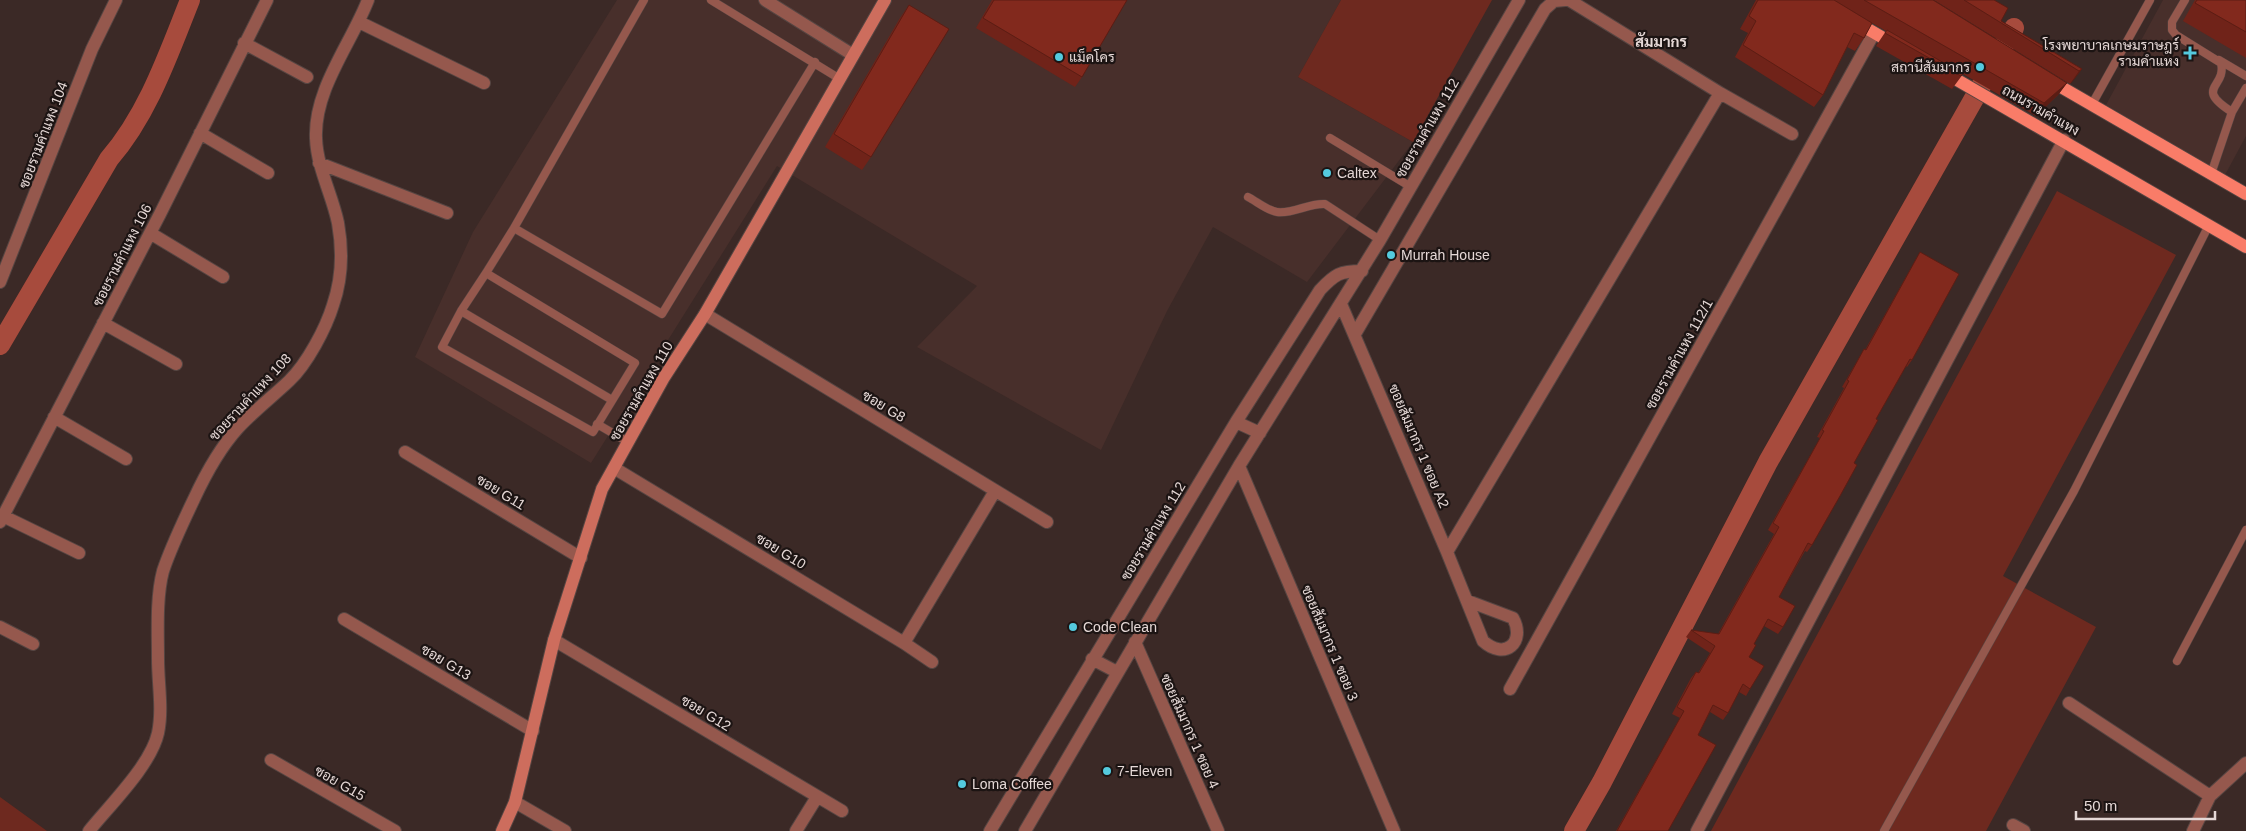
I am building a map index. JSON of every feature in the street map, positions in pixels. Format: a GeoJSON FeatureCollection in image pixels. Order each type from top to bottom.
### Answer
{"type":"FeatureCollection","features":[{"type":"Feature","properties":{"kind":"main road"},"geometry":{"type":"LineString","coordinates":[[1843,14],[1908,52]]}},
{"type":"Feature","properties":{"kind":"main road","name":"ถนนรามคำแหง"},"geometry":{"type":"LineString","coordinates":[[1932,66],[2007,107],[2246,247]]}},
{"type":"Feature","properties":{"kind":"main road","name":"ถนนรามคำแหง"},"geometry":{"type":"LineString","coordinates":[[2038,73],[2091,106],[2246,194]]}},
{"type":"Feature","properties":{"kind":"street","name":"ซอยรามคําแหง 104"},"geometry":{"type":"LineString","coordinates":[[0,282],[92,50],[116,0]]}},
{"type":"Feature","properties":{"kind":"street","name":"ซอยรามคําแหง 106"},"geometry":{"type":"LineString","coordinates":[[2,519],[150,233],[267,0]]}},
{"type":"Feature","properties":{"kind":"street","name":"ซอยรามคำแหง 108"},"geometry":{"type":"LineString","coordinates":[[88,831],[144,763],[158,735],[161,704],[158,670],[158,616],[163,573],[194,497],[212,462],[237,430],[261,404],[291,380],[306,359],[333,306],[342,268],[338,222],[319,163],[316,136],[319,110],[328,84],[368,0]]}},
{"type":"Feature","properties":{"kind":"street"},"geometry":{"type":"LineString","coordinates":[[765,0],[853,55]]}},
{"type":"Feature","properties":{"kind":"street","name":"ซอยรามคำแหง 110"},"geometry":{"type":"LineString","coordinates":[[502,831],[515,802],[554,640],[602,488],[663,379],[705,314],[885,0]]}},
{"type":"Feature","properties":{"kind":"street","name":"ซอยรามคำแหง 112"},"geometry":{"type":"LineString","coordinates":[[1025,831],[1239,466],[1362,271],[1519,0]]}},
{"type":"Feature","properties":{"kind":"street"},"geometry":{"type":"LineString","coordinates":[[1355,334],[1545,9],[1554,1],[1565,0]]}},
{"type":"Feature","properties":{"kind":"street"},"geometry":{"type":"LineString","coordinates":[[1569,0],[1720,93],[1792,134]]}},
{"type":"Feature","properties":{"kind":"street"},"geometry":{"type":"LineString","coordinates":[[359,22],[484,83]]}},
{"type":"Feature","properties":{"kind":"street","name":"ซอยรามคำแหง 112/1"},"geometry":{"type":"LineString","coordinates":[[1510,689],[1874,33]]}},
{"type":"Feature","properties":{"kind":"street"},"geometry":{"type":"LineString","coordinates":[[244,43],[307,77]]}},
{"type":"Feature","properties":{"kind":"street"},"geometry":{"type":"LineString","coordinates":[[1448,552],[1720,93]]}},
{"type":"Feature","properties":{"kind":"street"},"geometry":{"type":"LineString","coordinates":[[200,133],[268,173]]}},
{"type":"Feature","properties":{"kind":"street"},"geometry":{"type":"LineString","coordinates":[[1697,831],[2064,140]]}},
{"type":"Feature","properties":{"kind":"street"},"geometry":{"type":"LineString","coordinates":[[319,163],[447,213]]}},
{"type":"Feature","properties":{"kind":"street"},"geometry":{"type":"LineString","coordinates":[[150,233],[223,277]]}},
{"type":"Feature","properties":{"kind":"street","name":"ซอยรามคำแหง 112"},"geometry":{"type":"LineString","coordinates":[[990,831],[1236,422],[1320,290],[1333,276],[1344,271],[1362,271]]}},
{"type":"Feature","properties":{"kind":"street","name":"ซอยสัมมากร 1 ซอย A2"},"geometry":{"type":"LineString","coordinates":[[1341,304],[1468,601]]}},
{"type":"Feature","properties":{"kind":"street","name":"ซอย G8"},"geometry":{"type":"LineString","coordinates":[[705,314],[1047,522]]}},
{"type":"Feature","properties":{"kind":"street"},"geometry":{"type":"LineString","coordinates":[[104,323],[176,364]]}},
{"type":"Feature","properties":{"kind":"street"},"geometry":{"type":"LineString","coordinates":[[54,417],[126,459]]}},
{"type":"Feature","properties":{"kind":"street"},"geometry":{"type":"LineString","coordinates":[[1236,422],[1260,433]]}},
{"type":"Feature","properties":{"kind":"street","name":"ซอย G11"},"geometry":{"type":"LineString","coordinates":[[405,452],[581,558]]}},
{"type":"Feature","properties":{"kind":"street","name":"ซอยสัมมากร 1 ซอย 3"},"geometry":{"type":"LineString","coordinates":[[1239,466],[1394,831]]}},
{"type":"Feature","properties":{"kind":"street","name":"ซอย G10"},"geometry":{"type":"LineString","coordinates":[[614,468],[904,643],[932,662]]}},
{"type":"Feature","properties":{"kind":"street"},"geometry":{"type":"LineString","coordinates":[[904,643],[996,491]]}},
{"type":"Feature","properties":{"kind":"street"},"geometry":{"type":"LineString","coordinates":[[2,519],[79,553]]}},
{"type":"Feature","properties":{"kind":"street","name":"ซอย G13"},"geometry":{"type":"LineString","coordinates":[[344,619],[533,731]]}},
{"type":"Feature","properties":{"kind":"street"},"geometry":{"type":"LineString","coordinates":[[0,627],[33,644]]}},
{"type":"Feature","properties":{"kind":"street","name":"ซอย G12"},"geometry":{"type":"LineString","coordinates":[[554,640],[842,811]]}},
{"type":"Feature","properties":{"kind":"street","name":"ซอยสัมมากร 1 ซอย 4"},"geometry":{"type":"LineString","coordinates":[[1135,642],[1218,831]]}},
{"type":"Feature","properties":{"kind":"street"},"geometry":{"type":"LineString","coordinates":[[1092,659],[1117,672]]}},
{"type":"Feature","properties":{"kind":"street"},"geometry":{"type":"LineString","coordinates":[[2069,703],[2210,796]]}},
{"type":"Feature","properties":{"kind":"street","name":"ซอย G15"},"geometry":{"type":"LineString","coordinates":[[271,760],[395,831]]}},
{"type":"Feature","properties":{"kind":"street"},"geometry":{"type":"LineString","coordinates":[[2193,831],[2210,796],[2246,762]]}},
{"type":"Feature","properties":{"kind":"street"},"geometry":{"type":"LineString","coordinates":[[796,831],[817,797]]}},
{"type":"Feature","properties":{"kind":"street"},"geometry":{"type":"LineString","coordinates":[[515,802],[565,831]]}},
{"type":"Feature","properties":{"kind":"lane"},"geometry":{"type":"LineString","coordinates":[[486,273],[635,363],[593,432],[442,347],[461,311],[514,228],[644,0]]}},
{"type":"Feature","properties":{"kind":"lane"},"geometry":{"type":"LineString","coordinates":[[711,0],[840,79]]}},
{"type":"Feature","properties":{"kind":"lane"},"geometry":{"type":"LineString","coordinates":[[2091,106],[2150,0]]}},
{"type":"Feature","properties":{"kind":"lane"},"geometry":{"type":"LineString","coordinates":[[2185,0],[2172,22],[2172,30],[2176,35],[2246,76]]}},
{"type":"Feature","properties":{"kind":"lane"},"geometry":{"type":"LineString","coordinates":[[2217,59],[2221,64],[2222,71],[2212,94],[2218,103],[2232,112]]}},
{"type":"Feature","properties":{"kind":"lane"},"geometry":{"type":"LineString","coordinates":[[514,228],[662,314],[815,62]]}},
{"type":"Feature","properties":{"kind":"lane"},"geometry":{"type":"LineString","coordinates":[[2211,174],[2232,112],[2246,88]]}},
{"type":"Feature","properties":{"kind":"lane"},"geometry":{"type":"LineString","coordinates":[[1330,138],[1410,187]]}},
{"type":"Feature","properties":{"kind":"lane"},"geometry":{"type":"LineString","coordinates":[[1248,197],[1275,212],[1290,212],[1314,203],[1324,204],[1380,240]]}},
{"type":"Feature","properties":{"kind":"lane"},"geometry":{"type":"LineString","coordinates":[[1884,831],[2074,490],[2209,226]]}},
{"type":"Feature","properties":{"kind":"lane"},"geometry":{"type":"LineString","coordinates":[[461,311],[612,400]]}},
{"type":"Feature","properties":{"kind":"lane"},"geometry":{"type":"LineString","coordinates":[[597,424],[628,442]]}},
{"type":"Feature","properties":{"kind":"lane"},"geometry":{"type":"LineString","coordinates":[[2177,661],[2246,530]]}},
{"type":"Feature","properties":{"kind":"shaded area"},"geometry":{"type":"Polygon","coordinates":[[[617,0],[1341,0],[1298,77],[1413,142],[1307,282],[1213,227],[1167,311],[1101,450],[917,347],[977,286],[777,166],[591,463],[415,357],[473,232],[617,0]]]}},
{"type":"Feature","properties":{"kind":"shaded area"},"geometry":{"type":"Polygon","coordinates":[[[1341,0],[1492,0],[1413,142],[1298,77],[1341,0]]]}},
{"type":"Feature","properties":{"kind":"shaded area","name":"โรงพยาบาลเกษมราษฎร์ รามคำแหง"},"geometry":{"type":"Polygon","coordinates":[[[2163,0],[2246,0],[2246,136],[2225,175],[2106,105],[2163,0]]]}},
{"type":"Feature","properties":{"kind":"shaded area"},"geometry":{"type":"Polygon","coordinates":[[[2057,191],[2176,255],[2003,576],[2096,627],[1986,831],[1711,831],[2057,191]]]}},
{"type":"Feature","properties":{"kind":"shaded area"},"geometry":{"type":"Polygon","coordinates":[[[0,797],[47,831],[0,831],[0,797]]]}},
{"type":"Feature","properties":{"kind":"building","name":"แม็คโคร"},"geometry":{"type":"Polygon","coordinates":[[[994,0],[1127,0],[1082,77],[983,18],[994,0]]]}},
{"type":"Feature","properties":{"kind":"building"},"geometry":{"type":"Polygon","coordinates":[[[1758,0],[1834,0],[1872,23],[1864,38],[1854,33],[1823,95],[1743,45],[1756,21],[1749,16],[1758,0]]]}},
{"type":"Feature","properties":{"kind":"building"},"geometry":{"type":"Polygon","coordinates":[[[1864,0],[1933,0],[2067,83],[2044,103],[1864,0]]]}},
{"type":"Feature","properties":{"kind":"building"},"geometry":{"type":"Polygon","coordinates":[[[1964,0],[1994,0],[2008,8],[2001,21],[2082,69],[2079,71],[1964,0]]]}},
{"type":"Feature","properties":{"kind":"building"},"geometry":{"type":"Polygon","coordinates":[[[2197,0],[2246,0],[2246,32],[2195,3],[2197,0]]]}},
{"type":"Feature","properties":{"kind":"building"},"geometry":{"type":"Polygon","coordinates":[[[909,5],[949,29],[871,157],[834,134],[909,5]]]}},
{"type":"Feature","properties":{"kind":"building"},"geometry":{"type":"Polygon","coordinates":[[[1887,30],[1963,74],[1961,76],[1885,33],[1887,30]]]}},
{"type":"Feature","properties":{"kind":"building"},"geometry":{"type":"Polygon","coordinates":[[[1920,252],[1959,274],[1912,360],[1910,359],[1876,419],[1878,420],[1854,463],[1857,465],[1840,496],[1812,545],[1808,543],[1779,597],[1795,606],[1783,627],[1768,619],[1754,644],[1756,645],[1749,657],[1764,666],[1750,689],[1743,684],[1728,713],[1713,705],[1698,735],[1716,745],[1668,831],[1617,831],[1684,711],[1677,707],[1696,672],[1699,673],[1715,646],[1691,630],[1719,634],[1779,527],[1773,523],[1824,431],[1822,430],[1849,381],[1847,380],[1864,349],[1866,350],[1920,252]]]}},
{"type":"Feature","properties":{"kind":"waterway"},"geometry":{"type":"LineString","coordinates":[[0,345],[109,159],[135,123],[165,63],[190,0]]}},
{"type":"Feature","properties":{"kind":"waterway"},"geometry":{"type":"LineString","coordinates":[[1574,831],[1602,782],[1768,462],[2014,28]]}},
{"type":"Feature","properties":{"kind":"place","name":"โรงพยาบาลเกษมราษฎร์ รามคำแหง"},"geometry":{"type":"Point","coordinates":[2190,53]}},
{"type":"Feature","properties":{"kind":"place","name":"แม็คโคร"},"geometry":{"type":"Point","coordinates":[1059,57]}},
{"type":"Feature","properties":{"kind":"place","name":"สถานีสัมมากร"},"geometry":{"type":"Point","coordinates":[1980,67]}},
{"type":"Feature","properties":{"kind":"place","name":"Caltex"},"geometry":{"type":"Point","coordinates":[1327,173]}},
{"type":"Feature","properties":{"kind":"place","name":"Murrah House"},"geometry":{"type":"Point","coordinates":[1391,255]}},
{"type":"Feature","properties":{"kind":"place","name":"Code Clean"},"geometry":{"type":"Point","coordinates":[1073,627]}},
{"type":"Feature","properties":{"kind":"place","name":"7-Eleven"},"geometry":{"type":"Point","coordinates":[1107,771]}},
{"type":"Feature","properties":{"kind":"place","name":"Loma Coffee"},"geometry":{"type":"Point","coordinates":[962,784]}},
{"type":"Feature","properties":{"kind":"district","name":"สัมมากร"},"geometry":{"type":"Point","coordinates":[1661,41]}}]}
